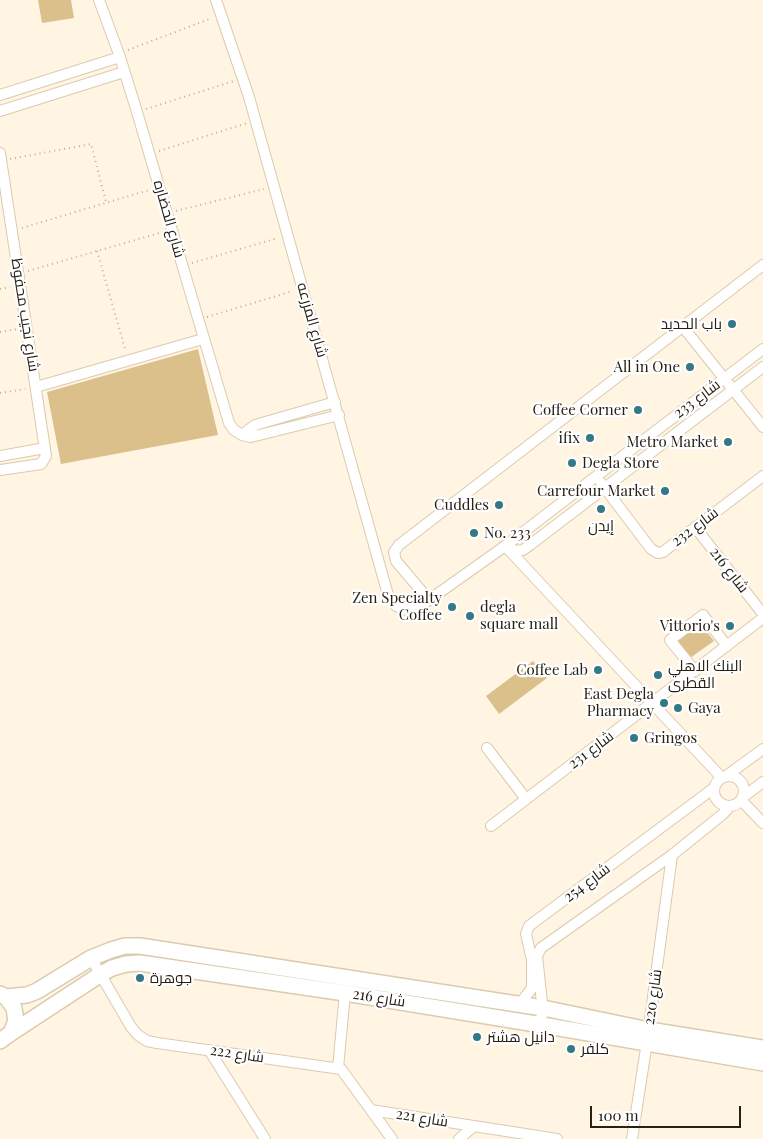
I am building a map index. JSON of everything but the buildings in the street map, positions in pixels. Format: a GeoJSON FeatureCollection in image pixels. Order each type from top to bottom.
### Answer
{"type":"FeatureCollection","features":[{"type":"Feature","properties":{"kind":"main road","name":"شارع 216"},"geometry":{"type":"LineString","coordinates":[[3,996],[16,997],[37,992],[91,958],[125,946],[140,946],[543,1008],[648,1036],[763,1063]]}},
{"type":"Feature","properties":{"kind":"main road","name":"شارع 216"},"geometry":{"type":"LineString","coordinates":[[3,1039],[100,974],[119,966],[140,963],[345,993],[536,1024],[763,1048]]}},
{"type":"Feature","properties":{"kind":"main road"},"geometry":{"type":"LineString","coordinates":[[3,996],[14,1008],[16,1014],[14,1027],[3,1039]]}},
{"type":"Feature","properties":{"kind":"street","name":"شارع الحضاره"},"geometry":{"type":"LineString","coordinates":[[99,0],[119,55],[150,154],[229,423],[234,430],[242,435]]}},
{"type":"Feature","properties":{"kind":"street","name":"شارع المزرعه"},"geometry":{"type":"LineString","coordinates":[[216,0],[256,120],[388,595],[396,606],[406,610],[416,609],[429,600]]}},
{"type":"Feature","properties":{"kind":"street"},"geometry":{"type":"LineString","coordinates":[[0,95],[119,55]]}},
{"type":"Feature","properties":{"kind":"street"},"geometry":{"type":"LineString","coordinates":[[0,111],[124,72]]}},
{"type":"Feature","properties":{"kind":"street","name":"شارع نجيب محفوظ"},"geometry":{"type":"LineString","coordinates":[[1,157],[45,448]]}},
{"type":"Feature","properties":{"kind":"street"},"geometry":{"type":"LineString","coordinates":[[742,799],[744,790],[741,782],[734,778],[724,777],[505,546],[429,600],[396,561],[394,552],[399,545],[763,265]]}},
{"type":"Feature","properties":{"kind":"street"},"geometry":{"type":"LineString","coordinates":[[682,327],[763,428]]}},
{"type":"Feature","properties":{"kind":"street"},"geometry":{"type":"LineString","coordinates":[[36,387],[203,339]]}},
{"type":"Feature","properties":{"kind":"street","name":"شارع 233"},"geometry":{"type":"LineString","coordinates":[[763,348],[505,546],[516,551],[523,550],[763,367]]}},
{"type":"Feature","properties":{"kind":"street"},"geometry":{"type":"LineString","coordinates":[[242,435],[255,425],[335,402]]}},
{"type":"Feature","properties":{"kind":"street"},"geometry":{"type":"LineString","coordinates":[[242,435],[257,436],[338,415]]}},
{"type":"Feature","properties":{"kind":"street"},"geometry":{"type":"LineString","coordinates":[[0,456],[45,448],[46,456],[41,464],[0,470]]}},
{"type":"Feature","properties":{"kind":"street","name":"شارع 232"},"geometry":{"type":"LineString","coordinates":[[596,476],[655,552],[663,552],[760,478]]}},
{"type":"Feature","properties":{"kind":"street"},"geometry":{"type":"LineString","coordinates":[[760,478],[763,490]]}},
{"type":"Feature","properties":{"kind":"street","name":"شارع 216"},"geometry":{"type":"LineString","coordinates":[[695,527],[763,614]]}},
{"type":"Feature","properties":{"kind":"street"},"geometry":{"type":"LineString","coordinates":[[694,672],[670,640],[703,614],[727,646]]}},
{"type":"Feature","properties":{"kind":"street","name":"شارع 231"},"geometry":{"type":"LineString","coordinates":[[491,826],[763,618]]}},
{"type":"Feature","properties":{"kind":"street"},"geometry":{"type":"LineString","coordinates":[[487,748],[526,799]]}},
{"type":"Feature","properties":{"kind":"street"},"geometry":{"type":"LineString","coordinates":[[763,749],[718,780],[714,793],[717,801],[725,806],[730,806],[734,805],[763,782]]}},
{"type":"Feature","properties":{"kind":"street","name":"شارع 254"},"geometry":{"type":"LineString","coordinates":[[519,1005],[532,988],[532,960],[526,934],[529,926],[714,788]]}},
{"type":"Feature","properties":{"kind":"street"},"geometry":{"type":"LineString","coordinates":[[742,799],[763,824]]}},
{"type":"Feature","properties":{"kind":"street","name":"شارع 254"},"geometry":{"type":"LineString","coordinates":[[543,1008],[537,956],[539,950],[672,855],[723,814],[730,806]]}},
{"type":"Feature","properties":{"kind":"street","name":"شارع 220"},"geometry":{"type":"LineString","coordinates":[[632,1139],[672,855]]}},
{"type":"Feature","properties":{"kind":"street","name":"شارع 222"},"geometry":{"type":"LineString","coordinates":[[91,958],[131,1027],[147,1041],[338,1068]]}},
{"type":"Feature","properties":{"kind":"street"},"geometry":{"type":"LineString","coordinates":[[345,993],[338,1068],[346,1074],[392,1139]]}},
{"type":"Feature","properties":{"kind":"street"},"geometry":{"type":"LineString","coordinates":[[536,1024],[542,1015],[543,1008]]}},
{"type":"Feature","properties":{"kind":"street"},"geometry":{"type":"LineString","coordinates":[[208,1050],[265,1139]]}},
{"type":"Feature","properties":{"kind":"street","name":"شارع 221"},"geometry":{"type":"LineString","coordinates":[[371,1110],[557,1139]]}},
{"type":"Feature","properties":{"kind":"street","name":"شارع 221"},"geometry":{"type":"LineString","coordinates":[[459,1139],[474,1126]]}},
{"type":"Feature","properties":{"kind":"path"},"geometry":{"type":"LineString","coordinates":[[119,55],[221,15]]}},
{"type":"Feature","properties":{"kind":"path"},"geometry":{"type":"LineString","coordinates":[[137,112],[243,78]]}},
{"type":"Feature","properties":{"kind":"path"},"geometry":{"type":"LineString","coordinates":[[150,154],[256,120]]}},
{"type":"Feature","properties":{"kind":"path"},"geometry":{"type":"LineString","coordinates":[[1,157],[91,144],[106,203]]}},
{"type":"Feature","properties":{"kind":"path"},"geometry":{"type":"LineString","coordinates":[[167,214],[274,186]]}},
{"type":"Feature","properties":{"kind":"path"},"geometry":{"type":"LineString","coordinates":[[12,231],[159,187]]}},
{"type":"Feature","properties":{"kind":"path"},"geometry":{"type":"LineString","coordinates":[[19,274],[171,229]]}},
{"type":"Feature","properties":{"kind":"path"},"geometry":{"type":"LineString","coordinates":[[182,266],[288,236]]}},
{"type":"Feature","properties":{"kind":"path"},"geometry":{"type":"LineString","coordinates":[[97,251],[128,360]]}},
{"type":"Feature","properties":{"kind":"path"},"geometry":{"type":"LineString","coordinates":[[198,320],[303,288]]}},
{"type":"Feature","properties":{"kind":"path"},"geometry":{"type":"LineString","coordinates":[[0,332],[27,328]]}},
{"type":"Feature","properties":{"kind":"path"},"geometry":{"type":"LineString","coordinates":[[0,393],[36,387]]}},
{"type":"Feature","properties":{"kind":"shaded area"},"geometry":{"type":"Polygon","coordinates":[[[38,0],[71,0],[74,18],[42,23],[38,0]]]}},
{"type":"Feature","properties":{"kind":"shaded area"},"geometry":{"type":"Polygon","coordinates":[[[198,349],[218,435],[61,464],[47,392],[198,349]]]}},
{"type":"Feature","properties":{"kind":"shaded area"},"geometry":{"type":"Polygon","coordinates":[[[698,621],[714,641],[690,658],[676,639],[698,621]]]}},
{"type":"Feature","properties":{"kind":"shaded area"},"geometry":{"type":"Polygon","coordinates":[[[533,661],[547,678],[499,714],[486,696],[533,661]]]}},
{"type":"Feature","properties":{"kind":"place","name":"باب الحديد"},"geometry":{"type":"Point","coordinates":[732,324]}},
{"type":"Feature","properties":{"kind":"place","name":"All in One"},"geometry":{"type":"Point","coordinates":[690,367]}},
{"type":"Feature","properties":{"kind":"place","name":"Coffee Corner"},"geometry":{"type":"Point","coordinates":[638,410]}},
{"type":"Feature","properties":{"kind":"place","name":"ifix"},"geometry":{"type":"Point","coordinates":[590,438]}},
{"type":"Feature","properties":{"kind":"place","name":"Metro Market"},"geometry":{"type":"Point","coordinates":[728,442]}},
{"type":"Feature","properties":{"kind":"place","name":"Degla Store"},"geometry":{"type":"Point","coordinates":[572,463]}},
{"type":"Feature","properties":{"kind":"place","name":"Carrefour Market"},"geometry":{"type":"Point","coordinates":[665,491]}},
{"type":"Feature","properties":{"kind":"place","name":"Cuddles"},"geometry":{"type":"Point","coordinates":[499,505]}},
{"type":"Feature","properties":{"kind":"place","name":"إيدن"},"geometry":{"type":"Point","coordinates":[601,509]}},
{"type":"Feature","properties":{"kind":"place","name":"No. 233"},"geometry":{"type":"Point","coordinates":[474,533]}},
{"type":"Feature","properties":{"kind":"place","name":"Zen Specialty Coffee"},"geometry":{"type":"Point","coordinates":[452,607]}},
{"type":"Feature","properties":{"kind":"place","name":"degla square mall"},"geometry":{"type":"Point","coordinates":[470,616]}},
{"type":"Feature","properties":{"kind":"place","name":"Vittorio's"},"geometry":{"type":"Point","coordinates":[730,626]}},
{"type":"Feature","properties":{"kind":"place","name":"Coffee Lab"},"geometry":{"type":"Point","coordinates":[598,670]}},
{"type":"Feature","properties":{"kind":"place","name":"البنك الاهلي القطرى"},"geometry":{"type":"Point","coordinates":[658,675]}},
{"type":"Feature","properties":{"kind":"place","name":"East Degla Pharmacy"},"geometry":{"type":"Point","coordinates":[664,703]}},
{"type":"Feature","properties":{"kind":"place","name":"Gaya"},"geometry":{"type":"Point","coordinates":[678,708]}},
{"type":"Feature","properties":{"kind":"place","name":"Gringos"},"geometry":{"type":"Point","coordinates":[634,738]}},
{"type":"Feature","properties":{"kind":"place","name":"جوهرة"},"geometry":{"type":"Point","coordinates":[140,978]}},
{"type":"Feature","properties":{"kind":"place","name":"دانيل هشتر"},"geometry":{"type":"Point","coordinates":[477,1037]}},
{"type":"Feature","properties":{"kind":"place","name":"كلفر"},"geometry":{"type":"Point","coordinates":[571,1049]}}]}
